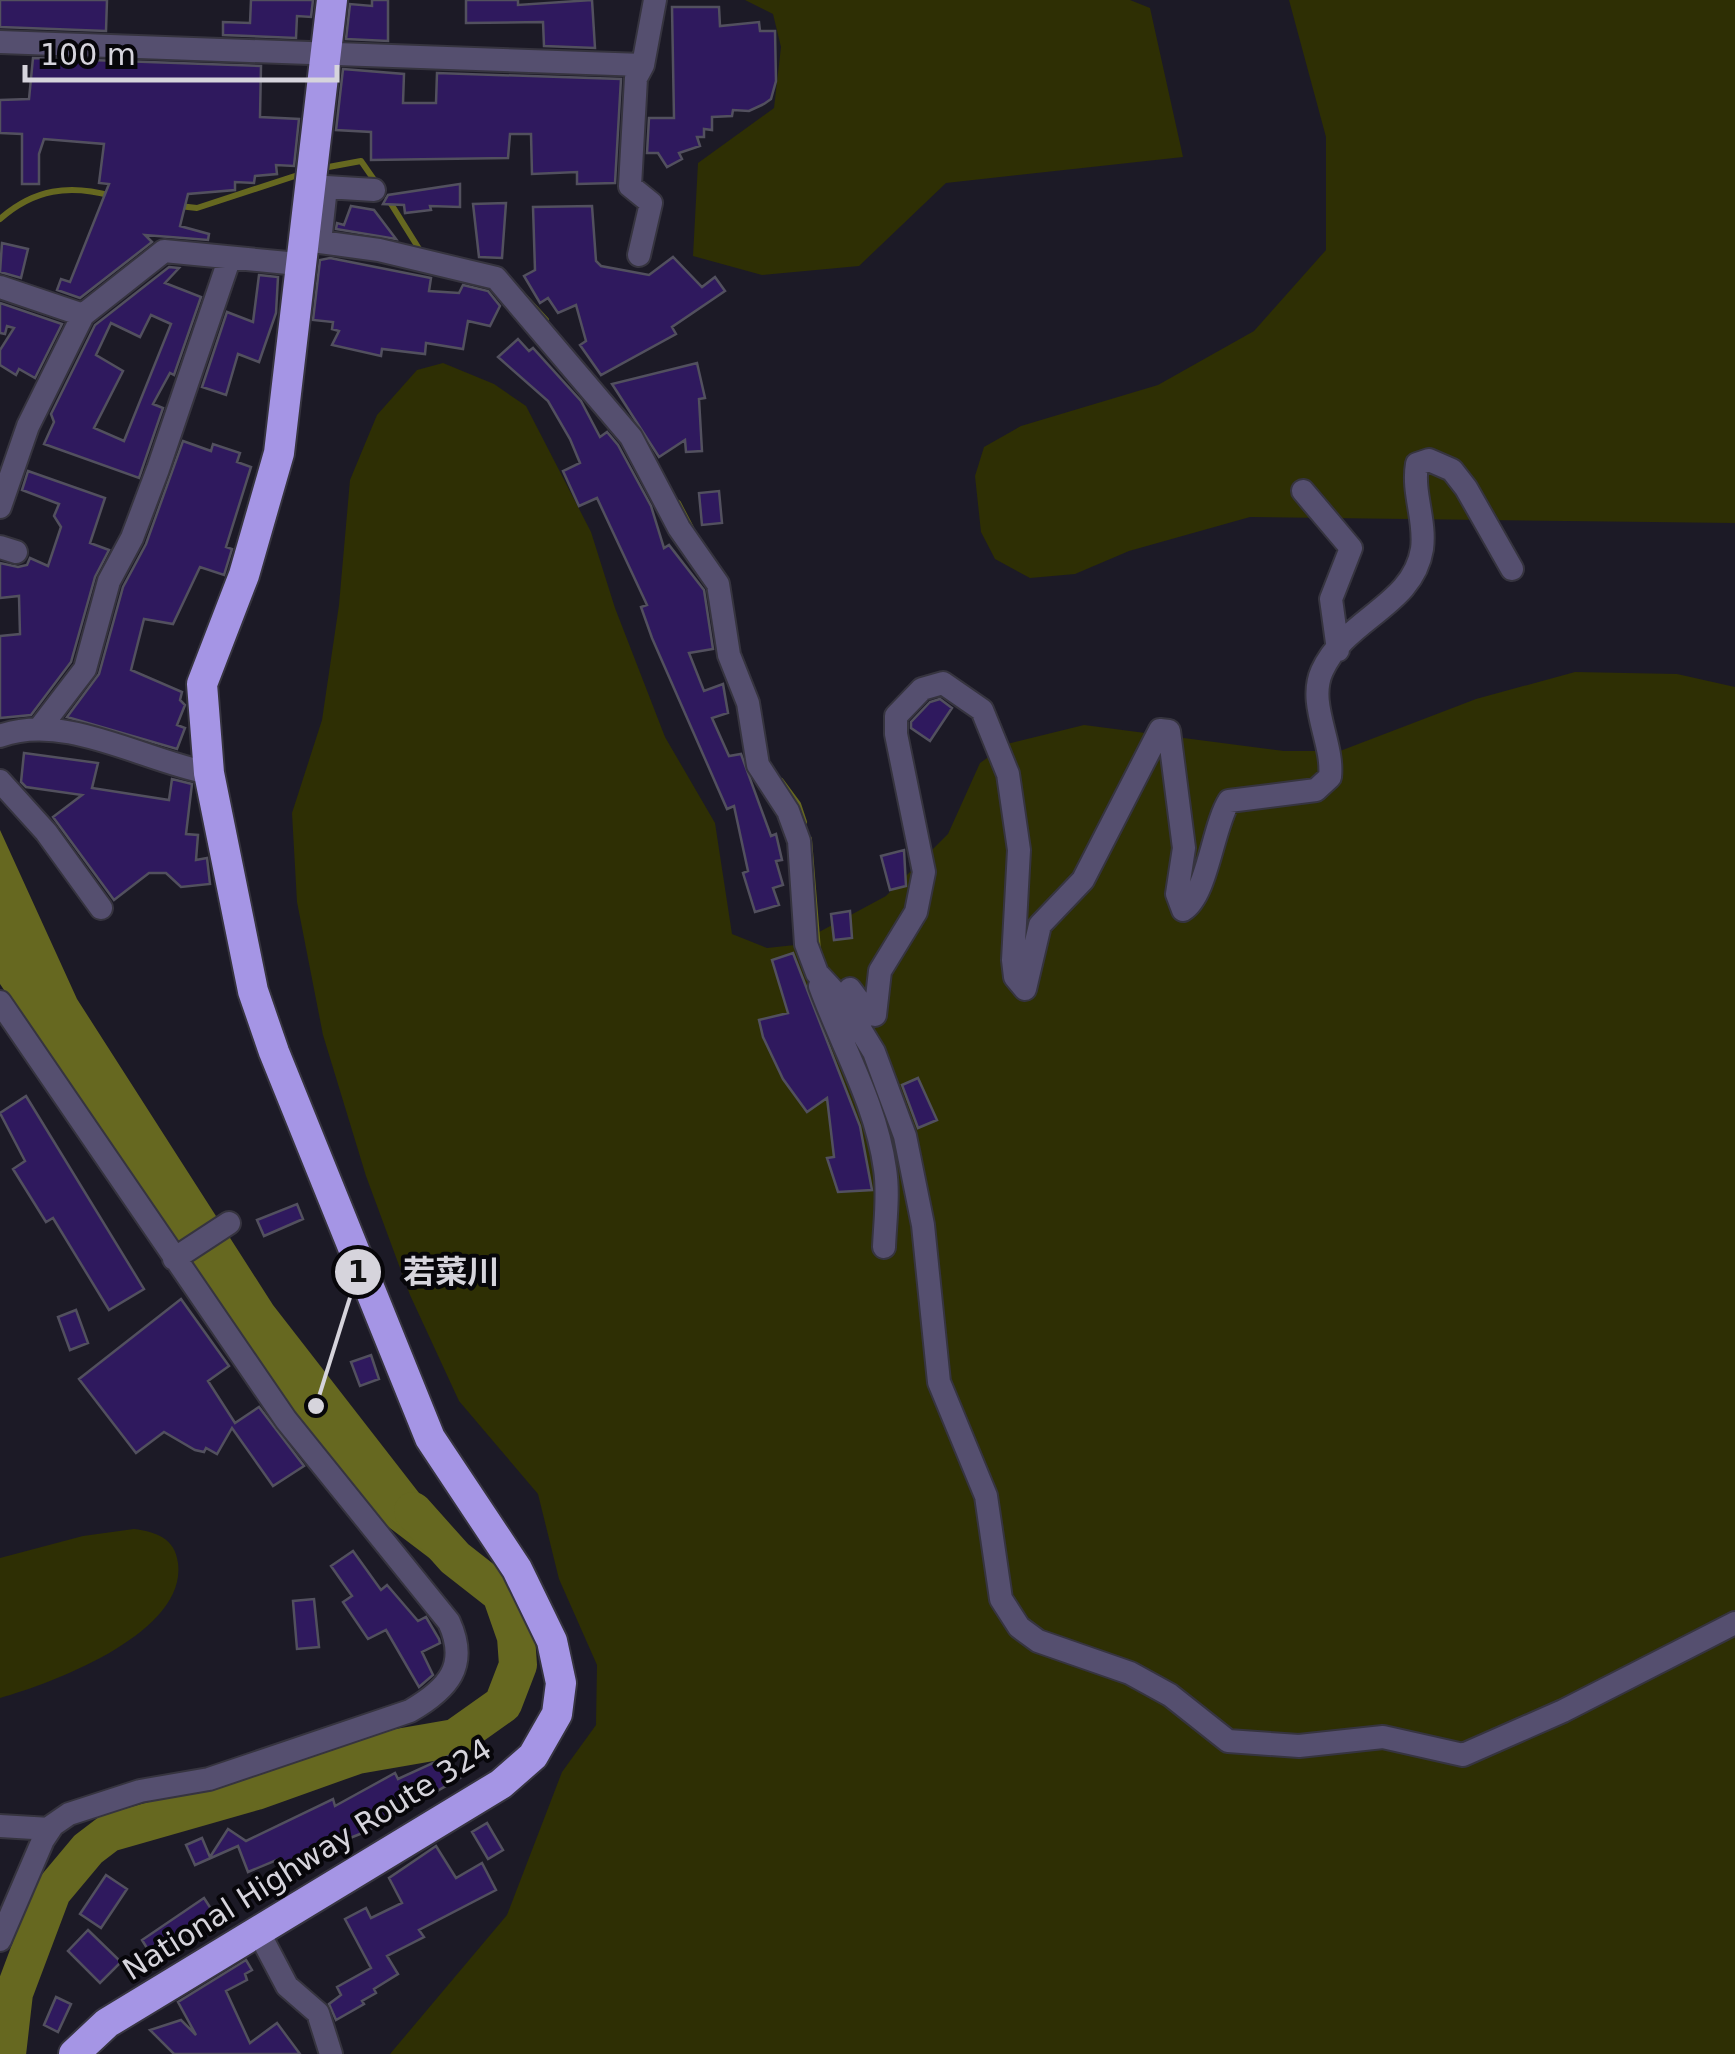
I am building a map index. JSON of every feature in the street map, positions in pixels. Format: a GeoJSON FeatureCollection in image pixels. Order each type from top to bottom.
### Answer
{"type":"FeatureCollection","features":[{"type":"Feature","properties":{"kind":"highway","name":"National Highway Route 324"},"geometry":{"type":"LineString","coordinates":[[74,2054],[108,2023],[512,1776],[540,1746],[562,1700],[558,1667],[544,1620],[480,1508],[430,1438],[274,1052],[252,991],[208,773],[202,684],[244,575],[280,453],[298,264],[313,178],[332,0]]}},
{"type":"Feature","properties":{"kind":"street"},"geometry":{"type":"LineString","coordinates":[[639,255],[650,202],[630,186],[636,78],[643,65],[656,0]]}},
{"type":"Feature","properties":{"kind":"street"},"geometry":{"type":"LineString","coordinates":[[0,42],[643,65]]}},
{"type":"Feature","properties":{"kind":"street"},"geometry":{"type":"LineString","coordinates":[[374,190],[313,178],[320,242],[379,250],[496,278],[631,437],[679,528],[718,584],[729,655],[748,704],[758,765],[788,811],[799,841],[806,944],[878,1129],[886,1173],[884,1247]]}},
{"type":"Feature","properties":{"kind":"street"},"geometry":{"type":"LineString","coordinates":[[0,507],[28,426],[83,315],[164,251],[298,264]]}},
{"type":"Feature","properties":{"kind":"street"},"geometry":{"type":"LineString","coordinates":[[39,729],[85,669],[110,581],[145,503],[229,260]]}},
{"type":"Feature","properties":{"kind":"street"},"geometry":{"type":"LineString","coordinates":[[0,287],[83,315]]}},
{"type":"Feature","properties":{"kind":"street"},"geometry":{"type":"LineString","coordinates":[[806,944],[828,960],[868,1013],[875,1015],[880,971],[916,912],[924,872],[896,716],[907,701],[932,684],[943,682],[982,710],[1008,774],[1020,862],[1013,960],[1015,977],[1025,988],[1040,925],[1083,880],[1160,730],[1169,732],[1184,848],[1176,894],[1183,910],[1190,906],[1200,883],[1220,816],[1229,800],[1316,790],[1330,777],[1327,736],[1317,700],[1321,671],[1360,621],[1403,593],[1413,577],[1422,548],[1414,482],[1417,464],[1429,460],[1452,470],[1512,569]]}},
{"type":"Feature","properties":{"kind":"street"},"geometry":{"type":"LineString","coordinates":[[1303,491],[1351,548],[1332,599],[1338,650]]}},
{"type":"Feature","properties":{"kind":"street"},"geometry":{"type":"LineString","coordinates":[[0,736],[39,729],[208,773]]}},
{"type":"Feature","properties":{"kind":"street"},"geometry":{"type":"LineString","coordinates":[[0,780],[46,832],[102,908]]}},
{"type":"Feature","properties":{"kind":"street"},"geometry":{"type":"LineString","coordinates":[[816,972],[843,1001],[874,1052],[905,1136],[923,1225],[939,1382],[986,1496],[1001,1599],[1019,1628],[1038,1641],[1130,1673],[1170,1695],[1228,1741],[1299,1746],[1382,1737],[1463,1755],[1563,1711],[1735,1623]]}},
{"type":"Feature","properties":{"kind":"street"},"geometry":{"type":"LineString","coordinates":[[0,1002],[14,1016],[286,1420],[449,1622],[458,1641],[452,1680],[439,1694],[410,1711],[209,1778],[86,1808],[50,1829],[6,1910],[0,1940]]}},
{"type":"Feature","properties":{"kind":"street"},"geometry":{"type":"LineString","coordinates":[[177,1257],[230,1223]]}},
{"type":"Feature","properties":{"kind":"street"},"geometry":{"type":"LineString","coordinates":[[0,1826],[31,1824],[50,1829]]}},
{"type":"Feature","properties":{"kind":"street"},"geometry":{"type":"LineString","coordinates":[[257,1929],[287,1986],[318,2013],[331,2054]]}},
{"type":"Feature","properties":{"kind":"shaded area"},"geometry":{"type":"Polygon","coordinates":[[[745,0],[1130,0],[1150,8],[1183,157],[946,183],[859,266],[762,275],[693,256],[698,163],[774,108],[781,47],[773,14],[745,0]]]}},
{"type":"Feature","properties":{"kind":"shaded area"},"geometry":{"type":"Polygon","coordinates":[[[1289,0],[1735,0],[1735,523],[1250,517],[1129,551],[1075,574],[1030,578],[995,559],[981,532],[975,476],[984,447],[1021,426],[1158,385],[1254,331],[1326,250],[1326,137],[1289,0]]]}},
{"type":"Feature","properties":{"kind":"shaded area"},"geometry":{"type":"Polygon","coordinates":[[[443,363],[494,384],[526,406],[591,532],[615,608],[665,737],[715,823],[732,934],[767,948],[795,945],[886,896],[948,834],[980,763],[1007,744],[1084,725],[1284,751],[1340,751],[1476,699],[1575,672],[1677,674],[1735,687],[1735,2054],[390,2054],[507,1915],[562,1772],[596,1725],[597,1665],[559,1579],[538,1494],[459,1401],[410,1295],[366,1176],[323,1035],[297,902],[292,813],[322,720],[339,605],[350,480],[377,415],[417,370],[443,363]]]}},
{"type":"Feature","properties":{"kind":"shaded area"},"geometry":{"type":"Polygon","coordinates":[[[0,830],[77,999],[273,1305],[454,1538],[432,1560],[378,1519],[278,1397],[0,984],[0,830]]]}},
{"type":"Feature","properties":{"kind":"shaded area"},"geometry":{"type":"Polygon","coordinates":[[[134,1529],[163,1538],[176,1554],[175,1588],[161,1612],[140,1633],[112,1651],[82,1667],[0,1698],[0,1558],[83,1536],[134,1529]]]}},
{"type":"Feature","properties":{"kind":"building"},"geometry":{"type":"Polygon","coordinates":[[[0,0],[107,0],[106,31],[0,27],[0,0]]]}},
{"type":"Feature","properties":{"kind":"building"},"geometry":{"type":"Polygon","coordinates":[[[251,0],[313,0],[311,17],[297,16],[296,38],[223,35],[223,22],[250,23],[251,0]]]}},
{"type":"Feature","properties":{"kind":"building"},"geometry":{"type":"Polygon","coordinates":[[[372,0],[388,0],[388,41],[346,39],[350,4],[372,6],[372,0]]]}},
{"type":"Feature","properties":{"kind":"building"},"geometry":{"type":"Polygon","coordinates":[[[466,0],[518,0],[518,5],[592,0],[595,48],[544,46],[543,22],[466,23],[466,0]]]}},
{"type":"Feature","properties":{"kind":"building"},"geometry":{"type":"Polygon","coordinates":[[[672,7],[719,7],[720,26],[759,22],[760,31],[775,31],[776,81],[771,99],[764,104],[749,111],[733,110],[732,116],[712,117],[712,130],[704,129],[704,137],[697,137],[700,146],[679,153],[682,159],[667,167],[658,153],[647,153],[649,118],[674,118],[672,7]]]}},
{"type":"Feature","properties":{"kind":"building"},"geometry":{"type":"Polygon","coordinates":[[[33,58],[261,66],[260,117],[299,119],[294,166],[276,165],[277,174],[255,176],[254,183],[235,182],[235,190],[188,194],[180,226],[209,234],[208,240],[145,235],[152,242],[80,298],[57,290],[61,279],[70,282],[109,184],[99,183],[104,144],[44,139],[39,154],[39,184],[22,184],[22,134],[0,133],[0,100],[29,99],[33,58]]]}},
{"type":"Feature","properties":{"kind":"building"},"geometry":{"type":"Polygon","coordinates":[[[343,69],[404,74],[403,103],[436,103],[437,73],[621,79],[615,183],[577,184],[577,172],[532,174],[531,134],[510,134],[508,158],[371,160],[371,132],[336,130],[343,69]]]}},
{"type":"Feature","properties":{"kind":"building"},"geometry":{"type":"Polygon","coordinates":[[[460,184],[460,207],[430,206],[431,210],[405,213],[404,205],[383,204],[388,195],[460,184]]]}},
{"type":"Feature","properties":{"kind":"building"},"geometry":{"type":"Polygon","coordinates":[[[506,203],[502,258],[479,257],[473,204],[506,203]]]}},
{"type":"Feature","properties":{"kind":"building"},"geometry":{"type":"Polygon","coordinates":[[[351,206],[374,210],[396,239],[336,229],[337,223],[344,225],[351,206]]]}},
{"type":"Feature","properties":{"kind":"building"},"geometry":{"type":"Polygon","coordinates":[[[592,206],[596,261],[601,266],[649,275],[673,257],[702,287],[715,277],[725,291],[672,327],[676,334],[601,375],[580,345],[586,341],[576,305],[558,313],[548,298],[540,303],[524,276],[535,270],[533,207],[592,206]]]}},
{"type":"Feature","properties":{"kind":"building"},"geometry":{"type":"Polygon","coordinates":[[[2,243],[28,249],[21,278],[0,272],[2,243]]]}},
{"type":"Feature","properties":{"kind":"building"},"geometry":{"type":"Polygon","coordinates":[[[330,258],[431,278],[429,291],[459,293],[463,285],[488,291],[500,306],[490,326],[468,321],[463,349],[426,343],[425,354],[382,349],[381,356],[332,345],[339,331],[332,329],[333,322],[313,320],[320,260],[330,258]]]}},
{"type":"Feature","properties":{"kind":"building"},"geometry":{"type":"Polygon","coordinates":[[[169,267],[179,268],[165,283],[201,297],[174,375],[170,373],[153,404],[163,408],[139,478],[44,444],[54,422],[51,414],[95,325],[169,267]],[[151,315],[140,337],[111,323],[96,355],[123,371],[94,428],[124,441],[171,324],[151,315]]]}},
{"type":"Feature","properties":{"kind":"building"},"geometry":{"type":"Polygon","coordinates":[[[259,275],[278,277],[276,313],[259,362],[238,354],[226,395],[202,387],[227,312],[253,322],[259,275]]]}},
{"type":"Feature","properties":{"kind":"building"},"geometry":{"type":"Polygon","coordinates":[[[0,303],[62,324],[35,378],[19,369],[16,375],[0,365],[0,350],[14,328],[7,326],[5,334],[0,333],[0,303]]]}},
{"type":"Feature","properties":{"kind":"building"},"geometry":{"type":"Polygon","coordinates":[[[518,339],[529,351],[533,348],[581,401],[600,437],[607,432],[618,445],[651,506],[664,548],[669,545],[704,590],[713,649],[689,653],[704,691],[723,684],[728,713],[712,718],[729,756],[741,754],[771,836],[776,834],[782,860],[776,861],[783,885],[773,888],[779,905],[755,912],[743,873],[748,871],[734,806],[727,809],[652,638],[641,607],[647,605],[597,498],[579,506],[563,471],[580,463],[570,439],[548,401],[498,357],[518,339]]]}},
{"type":"Feature","properties":{"kind":"building"},"geometry":{"type":"Polygon","coordinates":[[[697,363],[705,398],[699,399],[702,451],[686,452],[685,440],[659,457],[612,384],[697,363]]]}},
{"type":"Feature","properties":{"kind":"building"},"geometry":{"type":"Polygon","coordinates":[[[183,441],[211,451],[213,444],[240,453],[237,462],[251,467],[226,547],[232,549],[224,575],[200,567],[173,624],[144,619],[131,670],[182,692],[180,700],[185,705],[177,725],[185,728],[177,749],[67,717],[99,674],[123,587],[146,544],[183,441]]]}},
{"type":"Feature","properties":{"kind":"building"},"geometry":{"type":"Polygon","coordinates":[[[28,471],[105,498],[90,543],[109,550],[95,577],[71,662],[31,715],[0,718],[0,636],[20,634],[19,596],[0,598],[0,563],[18,567],[27,565],[30,558],[48,566],[61,527],[54,516],[59,504],[22,490],[28,471]]]}},
{"type":"Feature","properties":{"kind":"building"},"geometry":{"type":"Polygon","coordinates":[[[719,491],[722,523],[702,525],[699,493],[719,491]]]}},
{"type":"Feature","properties":{"kind":"building"},"geometry":{"type":"Polygon","coordinates":[[[940,699],[952,708],[930,741],[911,728],[911,722],[930,702],[940,699]]]}},
{"type":"Feature","properties":{"kind":"building"},"geometry":{"type":"Polygon","coordinates":[[[24,753],[98,763],[92,788],[169,800],[172,779],[192,784],[186,834],[198,835],[196,860],[207,858],[210,884],[181,887],[166,873],[149,873],[114,900],[53,817],[82,795],[26,787],[21,782],[24,753]]]}},
{"type":"Feature","properties":{"kind":"building"},"geometry":{"type":"Polygon","coordinates":[[[904,850],[906,886],[890,890],[881,856],[904,850]]]}},
{"type":"Feature","properties":{"kind":"building"},"geometry":{"type":"Polygon","coordinates":[[[850,911],[852,938],[834,940],[831,914],[850,911]]]}},
{"type":"Feature","properties":{"kind":"building"},"geometry":{"type":"Polygon","coordinates":[[[793,953],[860,1126],[872,1190],[838,1192],[827,1158],[834,1157],[827,1098],[807,1112],[783,1079],[763,1037],[759,1020],[788,1013],[772,960],[793,953]]]}},
{"type":"Feature","properties":{"kind":"building"},"geometry":{"type":"Polygon","coordinates":[[[918,1078],[937,1120],[918,1128],[902,1085],[918,1078]]]}},
{"type":"Feature","properties":{"kind":"building"},"geometry":{"type":"Polygon","coordinates":[[[26,1096],[144,1289],[109,1310],[53,1218],[46,1222],[13,1169],[25,1161],[0,1113],[26,1096]]]}},
{"type":"Feature","properties":{"kind":"building"},"geometry":{"type":"Polygon","coordinates":[[[297,1204],[303,1219],[264,1236],[257,1220],[297,1204]]]}},
{"type":"Feature","properties":{"kind":"building"},"geometry":{"type":"Polygon","coordinates":[[[181,1299],[229,1366],[208,1381],[235,1423],[259,1407],[304,1466],[273,1486],[232,1428],[217,1454],[206,1448],[204,1452],[195,1450],[164,1432],[136,1453],[79,1379],[181,1299]]]}},
{"type":"Feature","properties":{"kind":"building"},"geometry":{"type":"Polygon","coordinates":[[[76,1310],[88,1343],[70,1350],[58,1317],[76,1310]]]}},
{"type":"Feature","properties":{"kind":"building"},"geometry":{"type":"Polygon","coordinates":[[[371,1355],[379,1379],[360,1386],[351,1362],[371,1355]]]}},
{"type":"Feature","properties":{"kind":"building"},"geometry":{"type":"Polygon","coordinates":[[[353,1551],[381,1590],[387,1585],[418,1621],[426,1617],[439,1639],[440,1643],[422,1652],[433,1675],[419,1687],[386,1630],[368,1639],[343,1602],[352,1596],[331,1566],[353,1551]]]}},
{"type":"Feature","properties":{"kind":"building"},"geometry":{"type":"Polygon","coordinates":[[[314,1599],[319,1647],[297,1649],[293,1601],[314,1599]]]}},
{"type":"Feature","properties":{"kind":"building"},"geometry":{"type":"Polygon","coordinates":[[[448,1756],[460,1778],[365,1832],[330,1846],[328,1854],[308,1854],[283,1865],[279,1859],[248,1872],[238,1846],[195,1865],[186,1845],[202,1838],[210,1857],[228,1829],[246,1841],[333,1799],[335,1806],[395,1773],[398,1779],[448,1756]]]}},
{"type":"Feature","properties":{"kind":"building"},"geometry":{"type":"Polygon","coordinates":[[[487,1823],[503,1850],[488,1859],[472,1832],[487,1823]]]}},
{"type":"Feature","properties":{"kind":"building"},"geometry":{"type":"Polygon","coordinates":[[[436,1846],[456,1878],[482,1863],[496,1890],[419,1930],[424,1937],[387,1956],[398,1974],[374,1989],[376,1993],[362,2001],[364,2004],[336,2020],[329,2004],[341,1995],[337,1987],[371,1968],[345,1919],[366,1908],[371,1918],[402,1903],[389,1878],[436,1846]]]}},
{"type":"Feature","properties":{"kind":"building"},"geometry":{"type":"Polygon","coordinates":[[[106,1875],[127,1889],[101,1928],[80,1914],[106,1875]]]}},
{"type":"Feature","properties":{"kind":"building"},"geometry":{"type":"Polygon","coordinates":[[[204,1898],[215,1915],[152,1956],[142,1940],[204,1898]]]}},
{"type":"Feature","properties":{"kind":"building"},"geometry":{"type":"Polygon","coordinates":[[[88,1930],[121,1962],[100,1983],[68,1951],[88,1930]]]}},
{"type":"Feature","properties":{"kind":"building"},"geometry":{"type":"Polygon","coordinates":[[[246,1960],[252,1970],[245,1974],[247,1980],[226,1991],[250,2043],[277,2023],[300,2054],[174,2054],[150,2030],[181,2020],[196,2035],[178,2002],[246,1960]]]}},
{"type":"Feature","properties":{"kind":"building"},"geometry":{"type":"Polygon","coordinates":[[[56,1997],[71,2004],[58,2032],[44,2025],[56,1997]]]}},
{"type":"Feature","properties":{"kind":"waterway"},"geometry":{"type":"LineString","coordinates":[[323,168],[361,161],[377,184]]}},
{"type":"Feature","properties":{"kind":"waterway"},"geometry":{"type":"LineString","coordinates":[[179,206],[197,208],[301,174]]}},
{"type":"Feature","properties":{"kind":"waterway"},"geometry":{"type":"LineString","coordinates":[[0,219],[26,201],[53,192],[81,190],[112,196]]}},
{"type":"Feature","properties":{"kind":"waterway"},"geometry":{"type":"LineString","coordinates":[[388,199],[421,252]]}},
{"type":"Feature","properties":{"kind":"waterway"},"geometry":{"type":"LineString","coordinates":[[504,274],[546,320]]}},
{"type":"Feature","properties":{"kind":"waterway"},"geometry":{"type":"LineString","coordinates":[[678,503],[691,528]]}},
{"type":"Feature","properties":{"kind":"waterway"},"geometry":{"type":"LineString","coordinates":[[781,781],[798,804],[804,822]]}},
{"type":"Feature","properties":{"kind":"waterway"},"geometry":{"type":"LineString","coordinates":[[809,839],[818,950]]}},
{"type":"Feature","properties":{"kind":"waterway"},"geometry":{"type":"LineString","coordinates":[[7,2054],[14,1993],[52,1892],[88,1849],[109,1833],[256,1791],[357,1755],[455,1738],[503,1704],[518,1665],[516,1637],[501,1594],[455,1558],[413,1511]]}},
{"type":"Feature","properties":{"kind":"place","name":"若菜川"},"geometry":{"type":"Point","coordinates":[316,1406]}}]}
